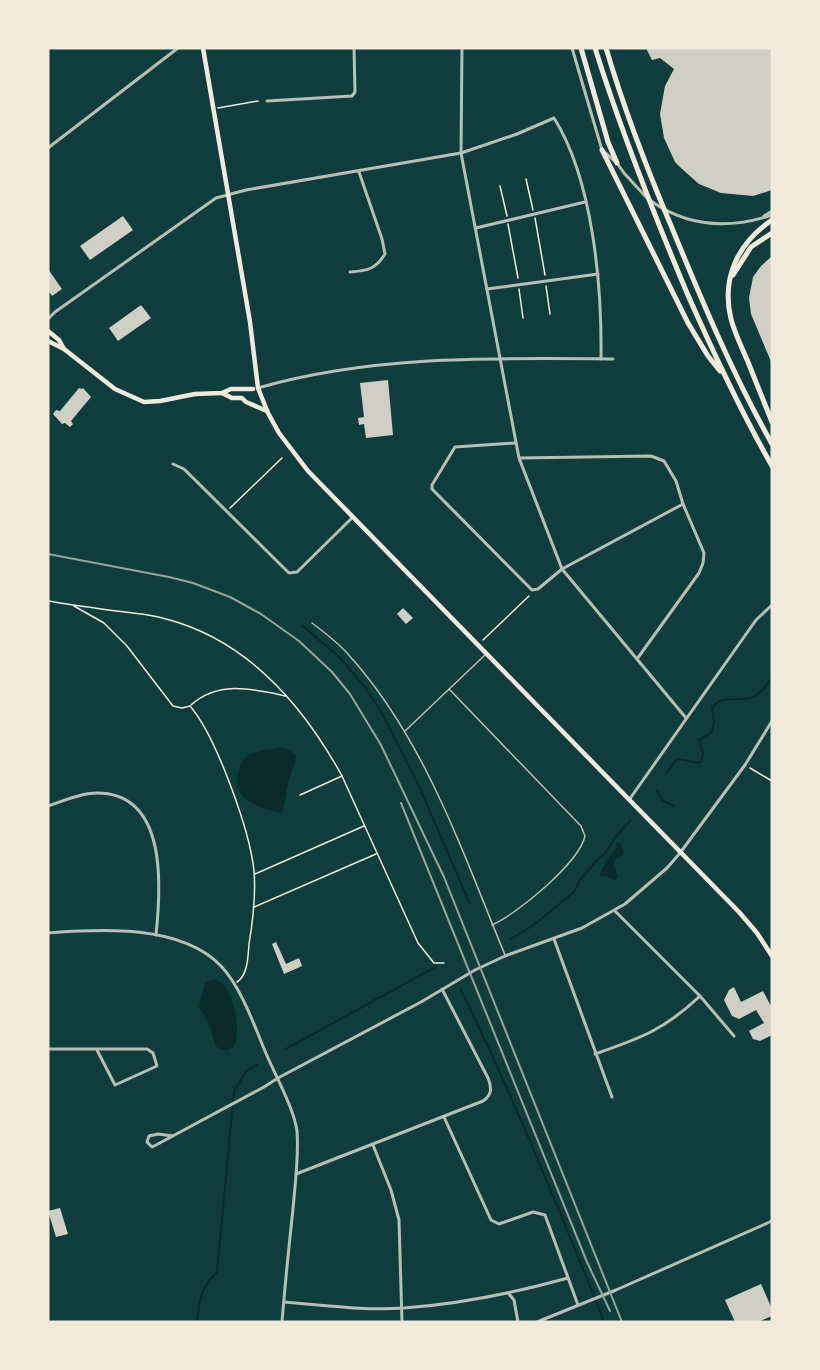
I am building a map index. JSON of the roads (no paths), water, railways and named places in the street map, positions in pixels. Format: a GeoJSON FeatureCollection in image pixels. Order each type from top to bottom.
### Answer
{"type":"FeatureCollection","features":[{"type":"Feature","properties":{"kind":"highway"},"geometry":{"type":"LineString","coordinates":[[581,48],[608,142],[617,163]]}},
{"type":"Feature","properties":{"kind":"highway"},"geometry":{"type":"LineString","coordinates":[[595,48],[629,149],[659,226],[725,375],[772,466]]}},
{"type":"Feature","properties":{"kind":"highway"},"geometry":{"type":"LineString","coordinates":[[606,48],[643,157],[691,275],[733,367],[772,444]]}},
{"type":"Feature","properties":{"kind":"highway"},"geometry":{"type":"LineString","coordinates":[[602,150],[688,323],[708,356],[725,375]]}},
{"type":"Feature","properties":{"kind":"highway"},"geometry":{"type":"LineString","coordinates":[[772,220],[753,234],[743,246],[734,264],[729,306],[734,327],[772,422]]}},
{"type":"Feature","properties":{"kind":"highway"},"geometry":{"type":"LineString","coordinates":[[731,279],[751,247],[772,233]]}},
{"type":"Feature","properties":{"kind":"main road"},"geometry":{"type":"LineString","coordinates":[[203,48],[248,311],[256,389],[279,433],[293,453],[353,517],[750,924],[772,956]]}},
{"type":"Feature","properties":{"kind":"main road"},"geometry":{"type":"LineString","coordinates":[[48,331],[59,340],[64,350]]}},
{"type":"Feature","properties":{"kind":"main road"},"geometry":{"type":"LineString","coordinates":[[48,341],[64,350],[102,380],[137,400],[152,402],[188,395],[222,393],[231,388],[256,389]]}},
{"type":"Feature","properties":{"kind":"main road"},"geometry":{"type":"LineString","coordinates":[[222,393],[232,398],[242,398],[256,389]]}},
{"type":"Feature","properties":{"kind":"main road"},"geometry":{"type":"LineString","coordinates":[[242,398],[267,411]]}},
{"type":"Feature","properties":{"kind":"street"},"geometry":{"type":"LineString","coordinates":[[48,148],[178,48]]}},
{"type":"Feature","properties":{"kind":"street"},"geometry":{"type":"LineString","coordinates":[[267,101],[352,96],[355,92],[354,48]]}},
{"type":"Feature","properties":{"kind":"street"},"geometry":{"type":"LineString","coordinates":[[462,48],[461,153],[519,458],[562,569],[686,718]]}},
{"type":"Feature","properties":{"kind":"street"},"geometry":{"type":"LineString","coordinates":[[572,48],[602,150],[617,163],[649,199],[664,209],[695,222],[733,224],[760,219],[772,213]]}},
{"type":"Feature","properties":{"kind":"street"},"geometry":{"type":"LineString","coordinates":[[48,319],[216,198],[461,153],[517,134],[554,118],[574,162],[585,202],[598,274],[601,359]]}},
{"type":"Feature","properties":{"kind":"street"},"geometry":{"type":"LineString","coordinates":[[350,272],[367,271],[374,268],[385,254],[359,172]]}},
{"type":"Feature","properties":{"kind":"street"},"geometry":{"type":"LineString","coordinates":[[476,228],[585,202]]}},
{"type":"Feature","properties":{"kind":"street"},"geometry":{"type":"LineString","coordinates":[[487,289],[598,274]]}},
{"type":"Feature","properties":{"kind":"street"},"geometry":{"type":"LineString","coordinates":[[256,389],[298,378],[388,364],[427,361],[613,359]]}},
{"type":"Feature","properties":{"kind":"street"},"geometry":{"type":"LineString","coordinates":[[515,443],[455,447],[432,485],[432,489],[529,589],[534,591],[562,569],[683,504]]}},
{"type":"Feature","properties":{"kind":"street"},"geometry":{"type":"LineString","coordinates":[[519,458],[658,458],[668,465],[703,548],[703,563],[699,573],[637,659]]}},
{"type":"Feature","properties":{"kind":"street"},"geometry":{"type":"LineString","coordinates":[[174,464],[184,469],[289,573],[297,572],[353,517]]}},
{"type":"Feature","properties":{"kind":"street"},"geometry":{"type":"LineString","coordinates":[[629,800],[756,620],[772,606]]}},
{"type":"Feature","properties":{"kind":"street"},"geometry":{"type":"LineString","coordinates":[[173,1136],[154,1134],[149,1136],[147,1142],[152,1147],[173,1136],[475,970],[505,956],[554,939],[615,911],[645,888],[680,853],[745,765],[772,721]]}},
{"type":"Feature","properties":{"kind":"street"},"geometry":{"type":"LineString","coordinates":[[48,806],[81,795],[99,793],[118,797],[138,810],[150,830],[157,856],[159,895],[156,936]]}},
{"type":"Feature","properties":{"kind":"street"},"geometry":{"type":"LineString","coordinates":[[615,911],[700,996],[734,1036]]}},
{"type":"Feature","properties":{"kind":"street"},"geometry":{"type":"LineString","coordinates":[[48,933],[105,930],[180,941],[200,950],[222,967],[234,984],[278,1078],[297,1130],[296,1174],[282,1322]]}},
{"type":"Feature","properties":{"kind":"street"},"geometry":{"type":"LineString","coordinates":[[554,939],[612,1097]]}},
{"type":"Feature","properties":{"kind":"street"},"geometry":{"type":"LineString","coordinates":[[296,1174],[444,1117],[483,1101],[489,1096],[491,1089],[488,1078],[442,989]]}},
{"type":"Feature","properties":{"kind":"street"},"geometry":{"type":"LineString","coordinates":[[596,1054],[658,1029],[700,996]]}},
{"type":"Feature","properties":{"kind":"street"},"geometry":{"type":"LineString","coordinates":[[48,1049],[149,1050],[157,1066],[115,1085],[97,1050]]}},
{"type":"Feature","properties":{"kind":"street"},"geometry":{"type":"LineString","coordinates":[[444,1117],[491,1220],[499,1224],[533,1212],[545,1215],[579,1305]]}},
{"type":"Feature","properties":{"kind":"street"},"geometry":{"type":"LineString","coordinates":[[372,1145],[391,1190],[399,1220],[402,1322]]}},
{"type":"Feature","properties":{"kind":"street"},"geometry":{"type":"LineString","coordinates":[[537,1322],[772,1221]]}},
{"type":"Feature","properties":{"kind":"street"},"geometry":{"type":"LineString","coordinates":[[284,1302],[337,1307],[402,1309],[459,1303],[509,1294],[568,1278]]}},
{"type":"Feature","properties":{"kind":"street"},"geometry":{"type":"LineString","coordinates":[[509,1294],[514,1299],[518,1322]]}},
{"type":"Feature","properties":{"kind":"lane"},"geometry":{"type":"LineString","coordinates":[[312,623],[345,651],[372,682],[404,732],[457,838],[505,956]]}},
{"type":"Feature","properties":{"kind":"lane"},"geometry":{"type":"LineString","coordinates":[[404,732],[486,653]]}},
{"type":"Feature","properties":{"kind":"lane"},"geometry":{"type":"LineString","coordinates":[[449,689],[581,826],[585,836],[581,847],[543,889],[518,910],[492,925]]}},
{"type":"Feature","properties":{"kind":"water"},"geometry":{"type":"Polygon","coordinates":[[[281,747],[291,750],[296,757],[281,813],[250,802],[244,797],[238,784],[238,775],[243,761],[252,753],[281,747]]]}},
{"type":"Feature","properties":{"kind":"water"},"geometry":{"type":"Polygon","coordinates":[[[616,842],[622,844],[624,854],[614,861],[618,878],[614,880],[606,876],[601,877],[599,874],[616,848],[616,842]]]}},
{"type":"Feature","properties":{"kind":"water"},"geometry":{"type":"Polygon","coordinates":[[[214,979],[227,989],[234,1009],[236,1040],[234,1047],[228,1050],[219,1049],[215,1045],[209,1024],[199,1007],[205,982],[214,979]]]}},
{"type":"Feature","properties":{"kind":"waterway"},"geometry":{"type":"LineString","coordinates":[[303,626],[339,657],[365,687],[382,713],[418,784],[470,904]]}},
{"type":"Feature","properties":{"kind":"waterway"},"geometry":{"type":"LineString","coordinates":[[667,772],[676,760],[696,763],[702,761],[703,752],[699,740],[712,732],[714,722],[712,708],[716,703],[753,697],[762,691],[772,677]]}},
{"type":"Feature","properties":{"kind":"waterway"},"geometry":{"type":"LineString","coordinates":[[657,791],[662,800],[674,806]]}},
{"type":"Feature","properties":{"kind":"waterway"},"geometry":{"type":"LineString","coordinates":[[511,939],[535,924],[574,892],[580,880],[605,854],[616,836],[630,821]]}},
{"type":"Feature","properties":{"kind":"waterway"},"geometry":{"type":"LineString","coordinates":[[286,1049],[437,966]]}},
{"type":"Feature","properties":{"kind":"waterway"},"geometry":{"type":"LineString","coordinates":[[461,990],[536,1154],[604,1322]]}},
{"type":"Feature","properties":{"kind":"waterway"},"geometry":{"type":"LineString","coordinates":[[197,1322],[202,1295],[207,1284],[217,1272],[234,1091],[246,1071],[257,1065]]}},
{"type":"Feature","properties":{"kind":"railway"},"geometry":{"type":"LineString","coordinates":[[48,554],[169,577],[230,597],[261,614],[299,641],[332,672],[350,694],[381,745],[444,877],[622,1322]]}},
{"type":"Feature","properties":{"kind":"railway"},"geometry":{"type":"LineString","coordinates":[[401,803],[587,1262],[610,1311]]}}]}
